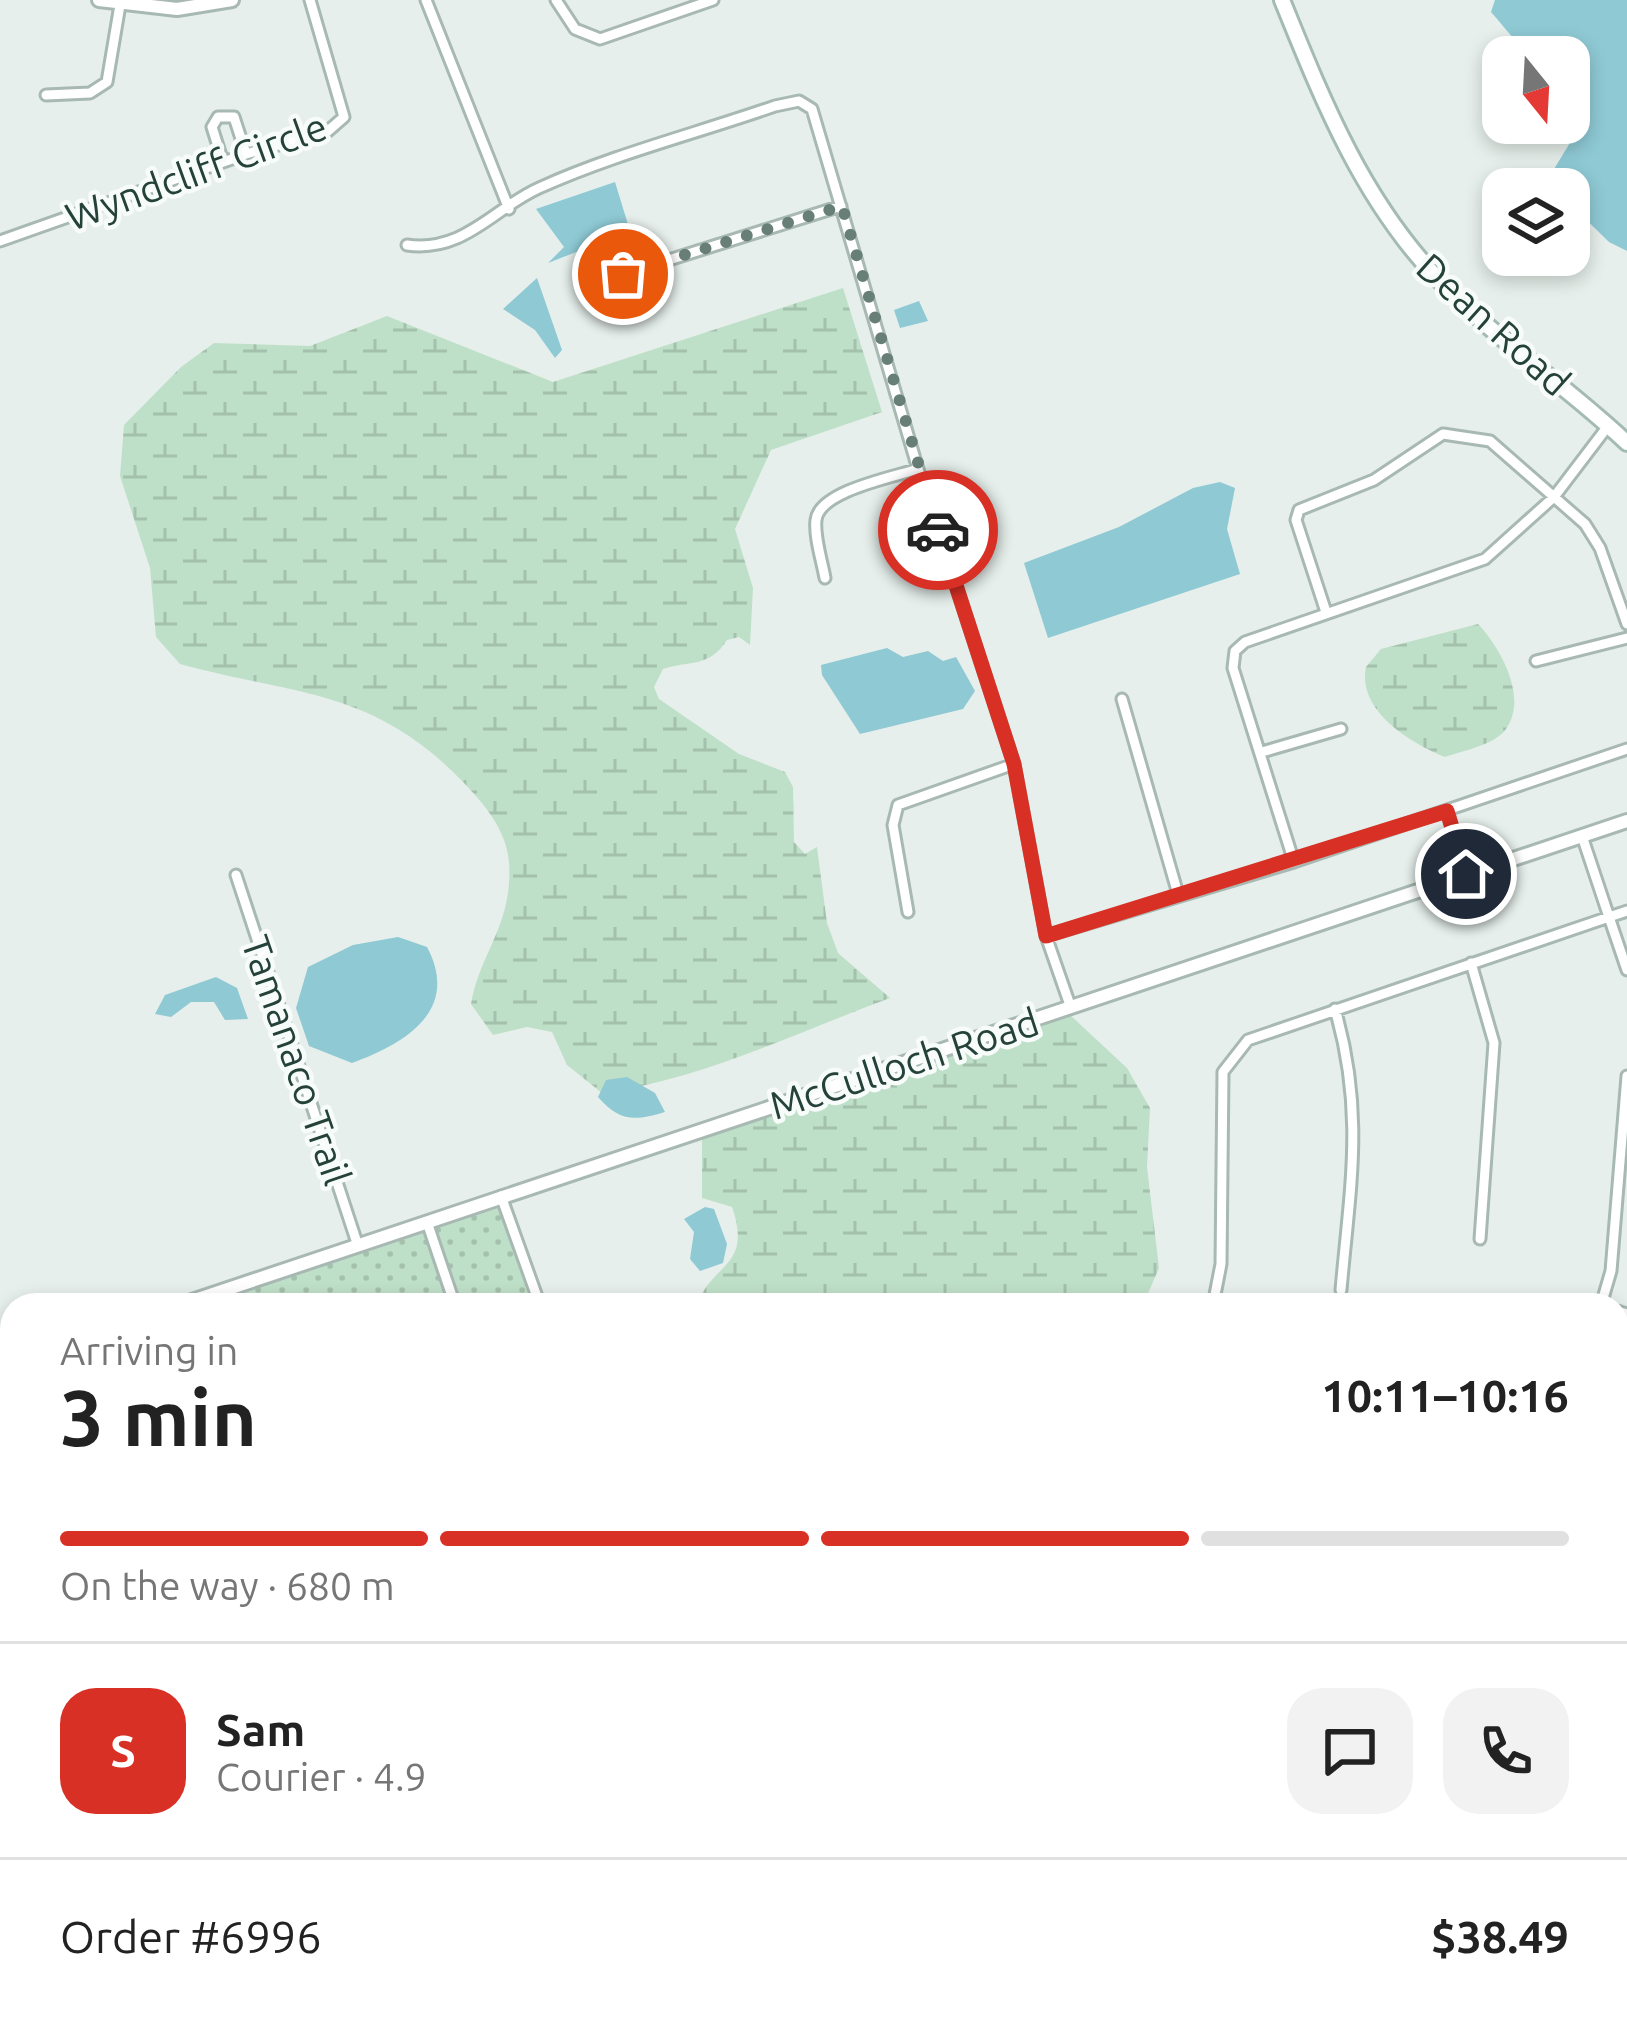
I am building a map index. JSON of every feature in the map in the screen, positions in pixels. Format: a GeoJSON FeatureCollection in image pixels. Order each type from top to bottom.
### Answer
{"type":"FeatureCollection","features":[{"type":"Feature","properties":{"kind":"main road","name":"Dean Road"},"geometry":{"type":"LineString","coordinates":[[1282,0],[1342,143],[1404,239],[1457,298],[1627,443]]}},
{"type":"Feature","properties":{"kind":"street"},"geometry":{"type":"LineString","coordinates":[[99,0],[176,9],[232,0]]}},
{"type":"Feature","properties":{"kind":"street","name":"Wyndcliff Circle"},"geometry":{"type":"LineString","coordinates":[[0,241],[246,154],[328,131],[344,118],[310,0]]}},
{"type":"Feature","properties":{"kind":"street"},"geometry":{"type":"LineString","coordinates":[[426,0],[509,209]]}},
{"type":"Feature","properties":{"kind":"street"},"geometry":{"type":"LineString","coordinates":[[556,0],[574,29],[600,39],[713,0]]}},
{"type":"Feature","properties":{"kind":"street"},"geometry":{"type":"LineString","coordinates":[[46,95],[90,93],[106,82],[120,5]]}},
{"type":"Feature","properties":{"kind":"street"},"geometry":{"type":"LineString","coordinates":[[407,245],[444,241],[491,223],[536,189],[799,101],[812,109],[918,469],[1014,764],[1046,936],[1071,1008]]}},
{"type":"Feature","properties":{"kind":"street"},"geometry":{"type":"LineString","coordinates":[[223,162],[212,127],[218,117],[234,117],[246,154]]}},
{"type":"Feature","properties":{"kind":"street"},"geometry":{"type":"LineString","coordinates":[[623,274],[842,206]]}},
{"type":"Feature","properties":{"kind":"street"},"geometry":{"type":"LineString","coordinates":[[1294,862],[1233,668],[1235,651],[1245,642],[1326,612],[1485,560],[1553,497],[1608,426]]}},
{"type":"Feature","properties":{"kind":"street"},"geometry":{"type":"LineString","coordinates":[[1326,612],[1296,520],[1299,510],[1374,480],[1427,440],[1465,434],[1490,442],[1585,524],[1600,548],[1627,624]]}},
{"type":"Feature","properties":{"kind":"street"},"geometry":{"type":"LineString","coordinates":[[825,578],[815,521],[819,508],[832,497],[918,469]]}},
{"type":"Feature","properties":{"kind":"street"},"geometry":{"type":"LineString","coordinates":[[1536,661],[1627,638]]}},
{"type":"Feature","properties":{"kind":"street"},"geometry":{"type":"LineString","coordinates":[[1122,699],[1178,893]]}},
{"type":"Feature","properties":{"kind":"street"},"geometry":{"type":"LineString","coordinates":[[1262,752],[1341,729]]}},
{"type":"Feature","properties":{"kind":"street"},"geometry":{"type":"LineString","coordinates":[[1046,936],[1294,862],[1627,749]]}},
{"type":"Feature","properties":{"kind":"street"},"geometry":{"type":"LineString","coordinates":[[908,912],[892,825],[898,806],[1014,764]]}},
{"type":"Feature","properties":{"kind":"street"},"geometry":{"type":"LineString","coordinates":[[1447,811],[1466,874]]}},
{"type":"Feature","properties":{"kind":"street","name":"McCulloch Road"},"geometry":{"type":"LineString","coordinates":[[216,1293],[1627,821]]}},
{"type":"Feature","properties":{"kind":"street"},"geometry":{"type":"LineString","coordinates":[[1582,836],[1627,970]]}},
{"type":"Feature","properties":{"kind":"street","name":"Tamanaco Trail"},"geometry":{"type":"LineString","coordinates":[[236,874],[358,1246]]}},
{"type":"Feature","properties":{"kind":"street"},"geometry":{"type":"LineString","coordinates":[[1215,1293],[1221,1264],[1223,1072],[1248,1040],[1627,911]]}},
{"type":"Feature","properties":{"kind":"street"},"geometry":{"type":"LineString","coordinates":[[1471,963],[1494,1043],[1480,1239]]}},
{"type":"Feature","properties":{"kind":"street"},"geometry":{"type":"LineString","coordinates":[[1335,1010],[1351,1064],[1356,1109],[1341,1290]]}},
{"type":"Feature","properties":{"kind":"street"},"geometry":{"type":"LineString","coordinates":[[1605,1293],[1627,1076]]}},
{"type":"Feature","properties":{"kind":"street"},"geometry":{"type":"LineString","coordinates":[[501,1196],[536,1293]]}},
{"type":"Feature","properties":{"kind":"street"},"geometry":{"type":"LineString","coordinates":[[427,1222],[451,1293]]}},
{"type":"Feature","properties":{"kind":"green space"},"geometry":{"type":"Polygon","coordinates":[[[843,288],[882,412],[771,450],[735,529],[753,588],[750,645],[739,637],[727,640],[706,659],[663,669],[654,687],[659,699],[739,754],[785,772],[793,787],[794,842],[805,854],[817,847],[827,923],[838,953],[890,998],[712,1066],[602,1093],[567,1065],[552,1032],[527,1027],[493,1035],[471,1004],[506,904],[509,863],[499,829],[464,783],[398,729],[365,712],[180,664],[156,637],[150,568],[120,476],[124,425],[181,367],[214,343],[310,346],[387,316],[553,382],[843,288]]]}},
{"type":"Feature","properties":{"kind":"green space"},"geometry":{"type":"Polygon","coordinates":[[[1478,624],[1508,673],[1512,716],[1494,739],[1445,757],[1403,734],[1378,711],[1365,683],[1366,667],[1381,649],[1478,624]]]}},
{"type":"Feature","properties":{"kind":"green space"},"geometry":{"type":"Polygon","coordinates":[[[1069,1014],[1127,1068],[1150,1108],[1147,1167],[1159,1268],[1148,1293],[703,1293],[728,1263],[738,1242],[732,1207],[702,1198],[702,1135],[1069,1014]]]}},
{"type":"Feature","properties":{"kind":"green space"},"geometry":{"type":"Polygon","coordinates":[[[499,1202],[531,1293],[456,1293],[433,1225],[499,1202]]]}},
{"type":"Feature","properties":{"kind":"green space"},"geometry":{"type":"Polygon","coordinates":[[[424,1228],[446,1293],[240,1293],[424,1228]]]}},
{"type":"Feature","properties":{"kind":"water"},"geometry":{"type":"Polygon","coordinates":[[[1495,0],[1627,0],[1627,251],[1590,223],[1590,168],[1555,168],[1569,144],[1590,144],[1590,36],[1512,36],[1491,12],[1495,0]]]}},
{"type":"Feature","properties":{"kind":"water"},"geometry":{"type":"Polygon","coordinates":[[[615,182],[630,231],[548,263],[564,247],[536,209],[615,182]]]}},
{"type":"Feature","properties":{"kind":"water"},"geometry":{"type":"Polygon","coordinates":[[[537,278],[562,350],[555,358],[535,330],[503,309],[537,278]]]}},
{"type":"Feature","properties":{"kind":"water"},"geometry":{"type":"Polygon","coordinates":[[[919,301],[928,321],[900,328],[894,310],[919,301]]]}},
{"type":"Feature","properties":{"kind":"water"},"geometry":{"type":"Polygon","coordinates":[[[1220,482],[1235,488],[1227,529],[1240,574],[1048,638],[1024,563],[1119,527],[1193,488],[1220,482]]]}},
{"type":"Feature","properties":{"kind":"water"},"geometry":{"type":"Polygon","coordinates":[[[887,648],[903,657],[928,651],[943,661],[956,657],[975,691],[963,709],[860,734],[822,675],[821,665],[887,648]]]}},
{"type":"Feature","properties":{"kind":"water"},"geometry":{"type":"Polygon","coordinates":[[[398,937],[427,947],[436,970],[437,989],[422,1022],[390,1046],[352,1063],[309,1046],[296,1008],[308,967],[353,945],[398,937]]]}},
{"type":"Feature","properties":{"kind":"water"},"geometry":{"type":"Polygon","coordinates":[[[216,977],[237,988],[248,1019],[225,1020],[214,1002],[191,1002],[171,1017],[155,1014],[165,995],[216,977]]]}},
{"type":"Feature","properties":{"kind":"water"},"geometry":{"type":"Polygon","coordinates":[[[627,1077],[655,1093],[665,1112],[628,1117],[598,1097],[606,1080],[627,1077]]]}},
{"type":"Feature","properties":{"kind":"water"},"geometry":{"type":"Polygon","coordinates":[[[705,1207],[714,1209],[727,1244],[723,1263],[700,1271],[690,1259],[694,1232],[684,1219],[705,1207]]]}},
{"type":"Feature","properties":{"kind":"way so far"},"geometry":{"type":"LineString","coordinates":[[623,274],[842,206],[938,530]]}},
{"type":"Feature","properties":{"kind":"route"},"geometry":{"type":"LineString","coordinates":[[938,530],[1014,764],[1046,936],[1178,893],[1219,886],[1447,811],[1466,874]]}}]}
